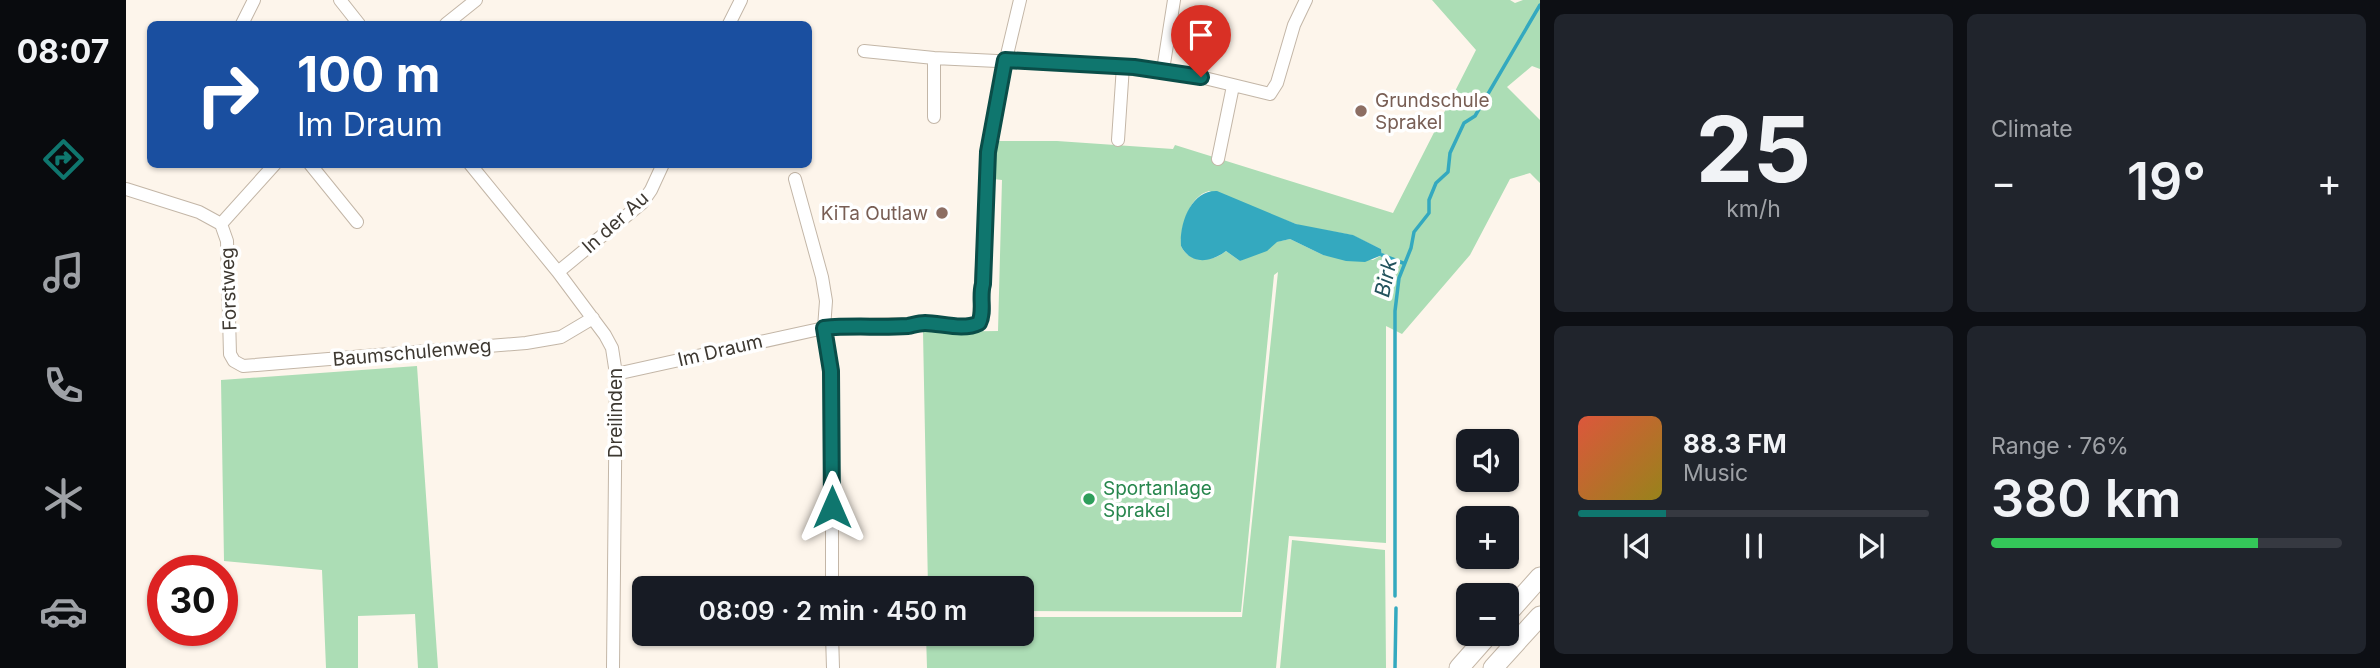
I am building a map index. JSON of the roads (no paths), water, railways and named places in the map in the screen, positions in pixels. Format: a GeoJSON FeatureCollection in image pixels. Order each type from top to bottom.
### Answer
{"type":"FeatureCollection","features":[{"type":"Feature","properties":{"kind":"highway"},"geometry":{"type":"LineString","coordinates":[[1519,601],[1540,577]]}},
{"type":"Feature","properties":{"kind":"highway"},"geometry":{"type":"LineString","coordinates":[[1493,668],[1540,616]]}},
{"type":"Feature","properties":{"kind":"highway"},"geometry":{"type":"LineString","coordinates":[[1459,668],[1478,646]]}},
{"type":"Feature","properties":{"kind":"street"},"geometry":{"type":"LineString","coordinates":[[244,21],[254,0]]}},
{"type":"Feature","properties":{"kind":"street"},"geometry":{"type":"LineString","coordinates":[[340,0],[357,21]]}},
{"type":"Feature","properties":{"kind":"street"},"geometry":{"type":"LineString","coordinates":[[450,21],[476,0]]}},
{"type":"Feature","properties":{"kind":"street"},"geometry":{"type":"LineString","coordinates":[[730,21],[741,0]]}},
{"type":"Feature","properties":{"kind":"street"},"geometry":{"type":"LineString","coordinates":[[1005,60],[1020,0]]}},
{"type":"Feature","properties":{"kind":"street"},"geometry":{"type":"LineString","coordinates":[[1163,70],[1174,0]]}},
{"type":"Feature","properties":{"kind":"street"},"geometry":{"type":"LineString","coordinates":[[864,51],[934,58],[1163,70],[1265,95],[1273,92],[1294,26],[1306,0]]}},
{"type":"Feature","properties":{"kind":"street"},"geometry":{"type":"LineString","coordinates":[[934,58],[934,117]]}},
{"type":"Feature","properties":{"kind":"street","name":"Im Draum"},"geometry":{"type":"LineString","coordinates":[[616,374],[824,328],[847,325],[909,326],[926,323],[936,326],[972,326],[981,320],[979,298],[983,284],[988,152],[1005,60]]}},
{"type":"Feature","properties":{"kind":"street"},"geometry":{"type":"LineString","coordinates":[[1118,140],[1123,66]]}},
{"type":"Feature","properties":{"kind":"street"},"geometry":{"type":"LineString","coordinates":[[1218,159],[1233,86]]}},
{"type":"Feature","properties":{"kind":"street","name":"Forstweg"},"geometry":{"type":"LineString","coordinates":[[220,224],[271,168]]}},
{"type":"Feature","properties":{"kind":"street"},"geometry":{"type":"LineString","coordinates":[[313,168],[357,222]]}},
{"type":"Feature","properties":{"kind":"street","name":"Dreilinden"},"geometry":{"type":"LineString","coordinates":[[473,168],[593,317],[612,348],[616,374],[613,668]]}},
{"type":"Feature","properties":{"kind":"street","name":"In der Au"},"geometry":{"type":"LineString","coordinates":[[558,272],[642,203],[661,168]]}},
{"type":"Feature","properties":{"kind":"street"},"geometry":{"type":"LineString","coordinates":[[796,179],[826,301],[824,328],[831,371],[832,400],[832,576]]}},
{"type":"Feature","properties":{"kind":"street","name":"Forstweg"},"geometry":{"type":"LineString","coordinates":[[126,189],[199,212],[220,224],[227,241],[230,354]]}},
{"type":"Feature","properties":{"kind":"street","name":"Baumschulenweg"},"geometry":{"type":"LineString","coordinates":[[230,354],[234,361],[243,366],[526,343],[561,337],[593,317]]}},
{"type":"Feature","properties":{"kind":"street"},"geometry":{"type":"LineString","coordinates":[[832,646],[833,668]]}},
{"type":"Feature","properties":{"kind":"water"},"geometry":{"type":"Polygon","coordinates":[[[1217,191],[1296,224],[1353,235],[1381,249],[1382,255],[1365,262],[1346,261],[1323,255],[1290,239],[1277,242],[1267,251],[1240,261],[1226,251],[1208,260],[1190,257],[1181,246],[1185,219],[1200,196],[1217,191]]]}},
{"type":"Feature","properties":{"kind":"waterway","name":"Birk"},"geometry":{"type":"LineString","coordinates":[[1395,596],[1395,311],[1399,278],[1411,248],[1414,232],[1429,213],[1429,200],[1436,183],[1448,172],[1450,153],[1464,123],[1475,116],[1540,5]]}},
{"type":"Feature","properties":{"kind":"waterway"},"geometry":{"type":"LineString","coordinates":[[1382,255],[1403,263]]}},
{"type":"Feature","properties":{"kind":"waterway","name":"Birk"},"geometry":{"type":"LineString","coordinates":[[1395,668],[1396,608]]}},
{"type":"Feature","properties":{"kind":"place","name":"Grundschule Sprakel"},"geometry":{"type":"Point","coordinates":[1361,111]}},
{"type":"Feature","properties":{"kind":"place","name":"KiTa Outlaw"},"geometry":{"type":"Point","coordinates":[942,213]}},
{"type":"Feature","properties":{"kind":"place","name":"Sportanlage Sprakel"},"geometry":{"type":"Point","coordinates":[1089,499]}}]}
